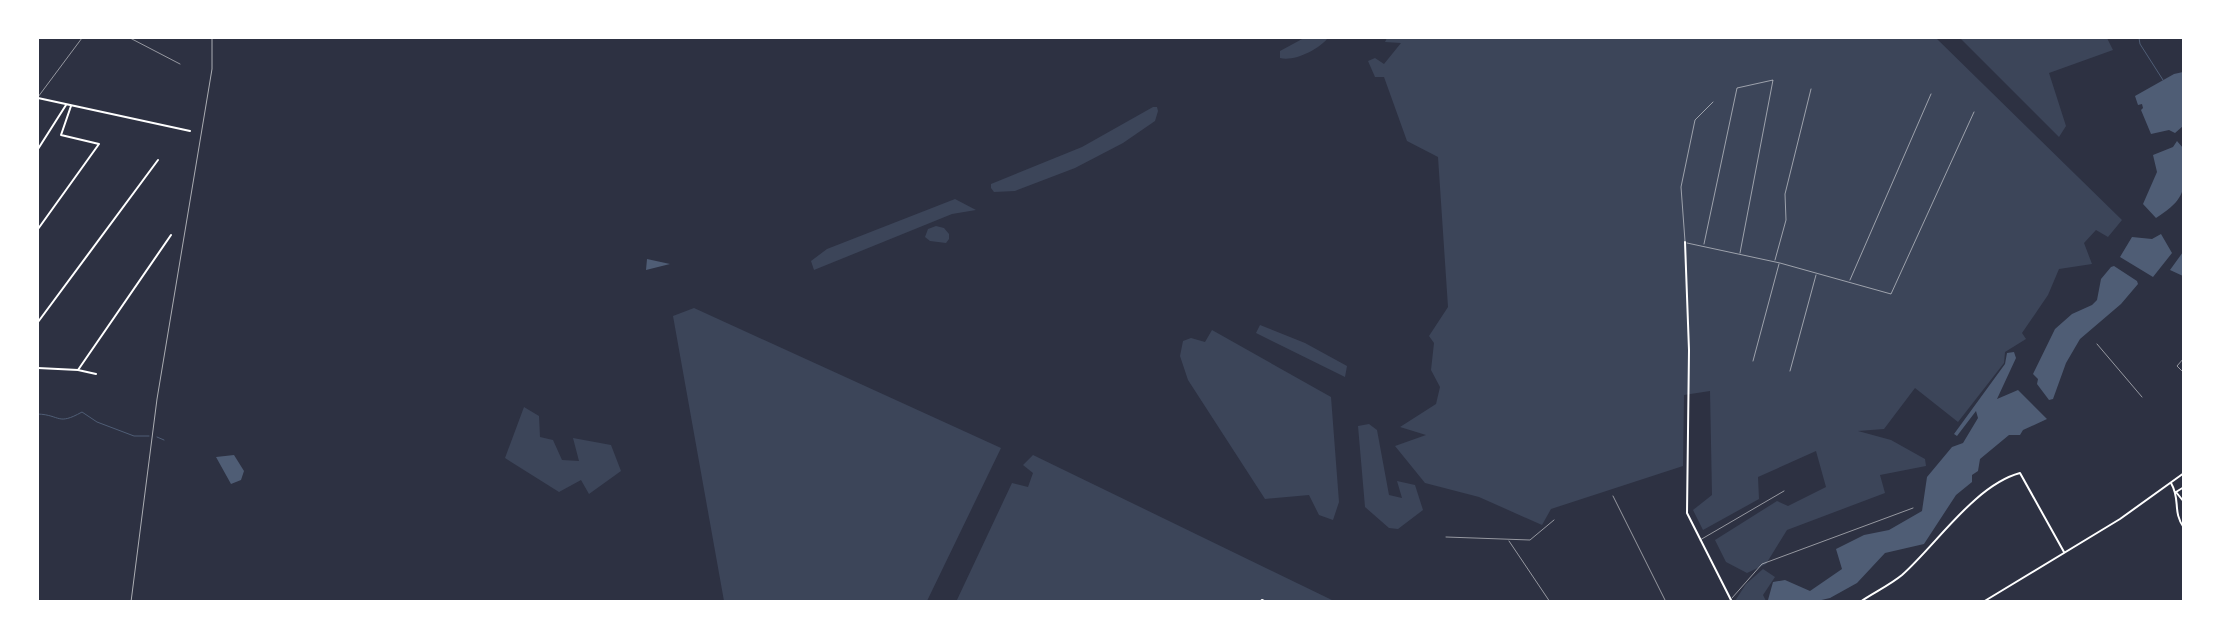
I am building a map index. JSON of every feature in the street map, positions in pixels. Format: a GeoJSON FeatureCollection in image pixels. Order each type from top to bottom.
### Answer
{"type":"FeatureCollection","features":[{"type":"Feature","properties":{"kind":"street"},"geometry":{"type":"LineString","coordinates":[[38,97],[66,105],[190,131]]}},
{"type":"Feature","properties":{"kind":"street"},"geometry":{"type":"LineString","coordinates":[[38,149],[66,105]]}},
{"type":"Feature","properties":{"kind":"street"},"geometry":{"type":"LineString","coordinates":[[38,229],[99,144],[61,135],[71,106]]}},
{"type":"Feature","properties":{"kind":"street"},"geometry":{"type":"LineString","coordinates":[[38,322],[158,160]]}},
{"type":"Feature","properties":{"kind":"street"},"geometry":{"type":"LineString","coordinates":[[78,370],[171,235]]}},
{"type":"Feature","properties":{"kind":"street"},"geometry":{"type":"LineString","coordinates":[[1685,242],[1688,424],[1687,513],[1731,600]]}},
{"type":"Feature","properties":{"kind":"street"},"geometry":{"type":"LineString","coordinates":[[38,368],[78,370],[96,374]]}},
{"type":"Feature","properties":{"kind":"street"},"geometry":{"type":"LineString","coordinates":[[1983,602],[2120,519],[2184,472]]}},
{"type":"Feature","properties":{"kind":"street"},"geometry":{"type":"LineString","coordinates":[[1860,602],[1901,575],[1970,506],[2004,477],[2020,473],[2065,553]]}},
{"type":"Feature","properties":{"kind":"street"},"geometry":{"type":"LineString","coordinates":[[2171,483],[2184,502]]}},
{"type":"Feature","properties":{"kind":"street"},"geometry":{"type":"LineString","coordinates":[[2176,492],[2184,486]]}},
{"type":"Feature","properties":{"kind":"street"},"geometry":{"type":"LineString","coordinates":[[2176,492],[2176,518],[2184,528]]}},
{"type":"Feature","properties":{"kind":"street"},"geometry":{"type":"LineString","coordinates":[[1260,602],[1262,600],[1266,602]]}},
{"type":"Feature","properties":{"kind":"lane"},"geometry":{"type":"LineString","coordinates":[[38,97],[82,38]]}},
{"type":"Feature","properties":{"kind":"lane"},"geometry":{"type":"LineString","coordinates":[[130,38],[180,64]]}},
{"type":"Feature","properties":{"kind":"lane"},"geometry":{"type":"LineString","coordinates":[[1704,246],[1737,88],[1772,80],[1740,254]]}},
{"type":"Feature","properties":{"kind":"lane"},"geometry":{"type":"LineString","coordinates":[[1775,262],[1786,220],[1785,194],[1811,89]]}},
{"type":"Feature","properties":{"kind":"lane"},"geometry":{"type":"LineString","coordinates":[[1849,282],[1931,94]]}},
{"type":"Feature","properties":{"kind":"lane"},"geometry":{"type":"LineString","coordinates":[[1713,102],[1695,120],[1681,187],[1685,242],[1779,263],[1891,294],[1974,112]]}},
{"type":"Feature","properties":{"kind":"lane"},"geometry":{"type":"LineString","coordinates":[[1753,361],[1779,263]]}},
{"type":"Feature","properties":{"kind":"lane"},"geometry":{"type":"LineString","coordinates":[[1790,371],[1817,273]]}},
{"type":"Feature","properties":{"kind":"lane"},"geometry":{"type":"LineString","coordinates":[[2097,344],[2142,397]]}},
{"type":"Feature","properties":{"kind":"lane"},"geometry":{"type":"LineString","coordinates":[[2184,358],[2177,366],[2184,373]]}},
{"type":"Feature","properties":{"kind":"lane"},"geometry":{"type":"LineString","coordinates":[[1700,540],[1784,491]]}},
{"type":"Feature","properties":{"kind":"lane"},"geometry":{"type":"LineString","coordinates":[[1613,496],[1666,602]]}},
{"type":"Feature","properties":{"kind":"lane"},"geometry":{"type":"LineString","coordinates":[[1731,600],[1762,564],[1913,508]]}},
{"type":"Feature","properties":{"kind":"lane"},"geometry":{"type":"LineString","coordinates":[[1446,537],[1530,540],[1554,520]]}},
{"type":"Feature","properties":{"kind":"lane"},"geometry":{"type":"LineString","coordinates":[[1507,540],[1550,602]]}},
{"type":"Feature","properties":{"kind":"shaded area"},"geometry":{"type":"Polygon","coordinates":[[[1304,38],[1327,39],[1306,54],[1286,59],[1280,58],[1280,51],[1304,38]]]}},
{"type":"Feature","properties":{"kind":"shaded area"},"geometry":{"type":"Polygon","coordinates":[[[1387,38],[1936,38],[2122,220],[2108,237],[2096,230],[2084,243],[2092,264],[2059,269],[2048,295],[2022,333],[2026,339],[2005,352],[2004,363],[1958,422],[1915,388],[1884,429],[1858,431],[1891,440],[1925,459],[1926,466],[1880,475],[1885,493],[1787,530],[1766,564],[1747,573],[1726,562],[1715,540],[1777,501],[1788,506],[1826,487],[1816,451],[1758,477],[1759,499],[1703,530],[1693,510],[1712,495],[1710,391],[1684,395],[1683,466],[1551,509],[1542,525],[1479,497],[1425,483],[1395,446],[1426,435],[1400,427],[1436,404],[1440,387],[1431,370],[1434,343],[1429,336],[1448,307],[1438,157],[1407,141],[1384,77],[1375,77],[1368,61],[1375,58],[1384,64],[1401,43],[1385,42],[1387,38]]]}},
{"type":"Feature","properties":{"kind":"shaded area"},"geometry":{"type":"Polygon","coordinates":[[[1960,38],[2107,38],[2113,50],[2049,73],[2066,126],[2059,137],[1960,38]]]}},
{"type":"Feature","properties":{"kind":"shaded area"},"geometry":{"type":"Polygon","coordinates":[[[2183,72],[2183,126],[2175,133],[2169,130],[2151,134],[2141,110],[2143,108],[2142,104],[2138,105],[2135,96],[2174,74],[2183,72]]]}},
{"type":"Feature","properties":{"kind":"shaded area"},"geometry":{"type":"Polygon","coordinates":[[[1153,107],[1157,107],[1158,111],[1155,121],[1123,143],[1075,168],[1015,191],[994,192],[991,188],[991,184],[1082,147],[1153,107]]]}},
{"type":"Feature","properties":{"kind":"shaded area"},"geometry":{"type":"Polygon","coordinates":[[[2177,141],[2183,148],[2183,189],[2175,203],[2156,218],[2143,204],[2157,172],[2153,155],[2173,147],[2177,141]]]}},
{"type":"Feature","properties":{"kind":"shaded area"},"geometry":{"type":"Polygon","coordinates":[[[955,199],[976,210],[952,214],[814,270],[811,261],[827,249],[955,199]]]}},
{"type":"Feature","properties":{"kind":"shaded area"},"geometry":{"type":"Polygon","coordinates":[[[936,226],[944,228],[949,234],[949,239],[946,243],[930,241],[925,237],[928,229],[936,226]]]}},
{"type":"Feature","properties":{"kind":"shaded area"},"geometry":{"type":"Polygon","coordinates":[[[2161,234],[2172,253],[2153,277],[2120,257],[2132,237],[2152,239],[2161,234]]]}},
{"type":"Feature","properties":{"kind":"shaded area"},"geometry":{"type":"Polygon","coordinates":[[[2183,252],[2183,276],[2170,270],[2183,252]]]}},
{"type":"Feature","properties":{"kind":"shaded area"},"geometry":{"type":"Polygon","coordinates":[[[647,259],[670,264],[646,270],[647,259]]]}},
{"type":"Feature","properties":{"kind":"shaded area"},"geometry":{"type":"Polygon","coordinates":[[[2114,266],[2137,281],[2138,284],[2121,304],[2080,339],[2066,363],[2053,399],[2049,400],[2037,384],[2038,379],[2033,374],[2055,329],[2072,314],[2092,305],[2097,300],[2101,279],[2114,266]]]}},
{"type":"Feature","properties":{"kind":"shaded area"},"geometry":{"type":"Polygon","coordinates":[[[694,308],[1001,448],[927,601],[724,601],[673,316],[694,308]]]}},
{"type":"Feature","properties":{"kind":"shaded area"},"geometry":{"type":"Polygon","coordinates":[[[1260,325],[1305,343],[1347,366],[1345,377],[1256,333],[1260,325]]]}},
{"type":"Feature","properties":{"kind":"shaded area"},"geometry":{"type":"Polygon","coordinates":[[[1212,330],[1331,397],[1339,502],[1333,520],[1319,515],[1309,495],[1265,499],[1188,380],[1180,356],[1183,341],[1191,338],[1205,342],[1212,330]]]}},
{"type":"Feature","properties":{"kind":"shaded area"},"geometry":{"type":"Polygon","coordinates":[[[2014,352],[2016,358],[1997,399],[2018,390],[2047,419],[2023,430],[2020,435],[2009,435],[1980,459],[1978,471],[1972,475],[1972,482],[1956,495],[1924,544],[1885,553],[1857,583],[1830,598],[1813,602],[1768,600],[1773,582],[1785,580],[1810,591],[1842,569],[1836,549],[1864,535],[1889,530],[1922,511],[1927,477],[1952,447],[1963,443],[1978,418],[1976,411],[1957,436],[1954,434],[2005,364],[2007,353],[2014,352]]]}},
{"type":"Feature","properties":{"kind":"shaded area"},"geometry":{"type":"Polygon","coordinates":[[[524,407],[539,416],[540,437],[553,440],[562,460],[579,461],[573,438],[611,445],[621,471],[589,494],[581,480],[559,492],[505,458],[524,407]]]}},
{"type":"Feature","properties":{"kind":"shaded area"},"geometry":{"type":"Polygon","coordinates":[[[1369,424],[1377,430],[1389,495],[1402,498],[1397,481],[1415,485],[1423,510],[1398,529],[1389,528],[1365,507],[1358,426],[1369,424]]]}},
{"type":"Feature","properties":{"kind":"shaded area"},"geometry":{"type":"Polygon","coordinates":[[[234,455],[244,471],[241,480],[231,484],[216,457],[234,455]]]}},
{"type":"Feature","properties":{"kind":"shaded area"},"geometry":{"type":"Polygon","coordinates":[[[1033,455],[1334,601],[956,602],[1012,483],[1028,487],[1033,473],[1023,465],[1033,455]]]}},
{"type":"Feature","properties":{"kind":"shaded area"},"geometry":{"type":"Polygon","coordinates":[[[1763,569],[1775,577],[1763,595],[1766,601],[1735,601],[1746,584],[1763,569]]]}},
{"type":"Feature","properties":{"kind":"waterway"},"geometry":{"type":"LineString","coordinates":[[2139,38],[2140,44],[2163,80]]}},
{"type":"Feature","properties":{"kind":"waterway"},"geometry":{"type":"LineString","coordinates":[[38,414],[63,419],[82,412],[97,422],[134,436],[149,436]]}},
{"type":"Feature","properties":{"kind":"waterway"},"geometry":{"type":"LineString","coordinates":[[157,437],[164,440]]}},
{"type":"Feature","properties":{"kind":"railway"},"geometry":{"type":"LineString","coordinates":[[131,602],[157,399],[212,69],[212,38]]}}]}
